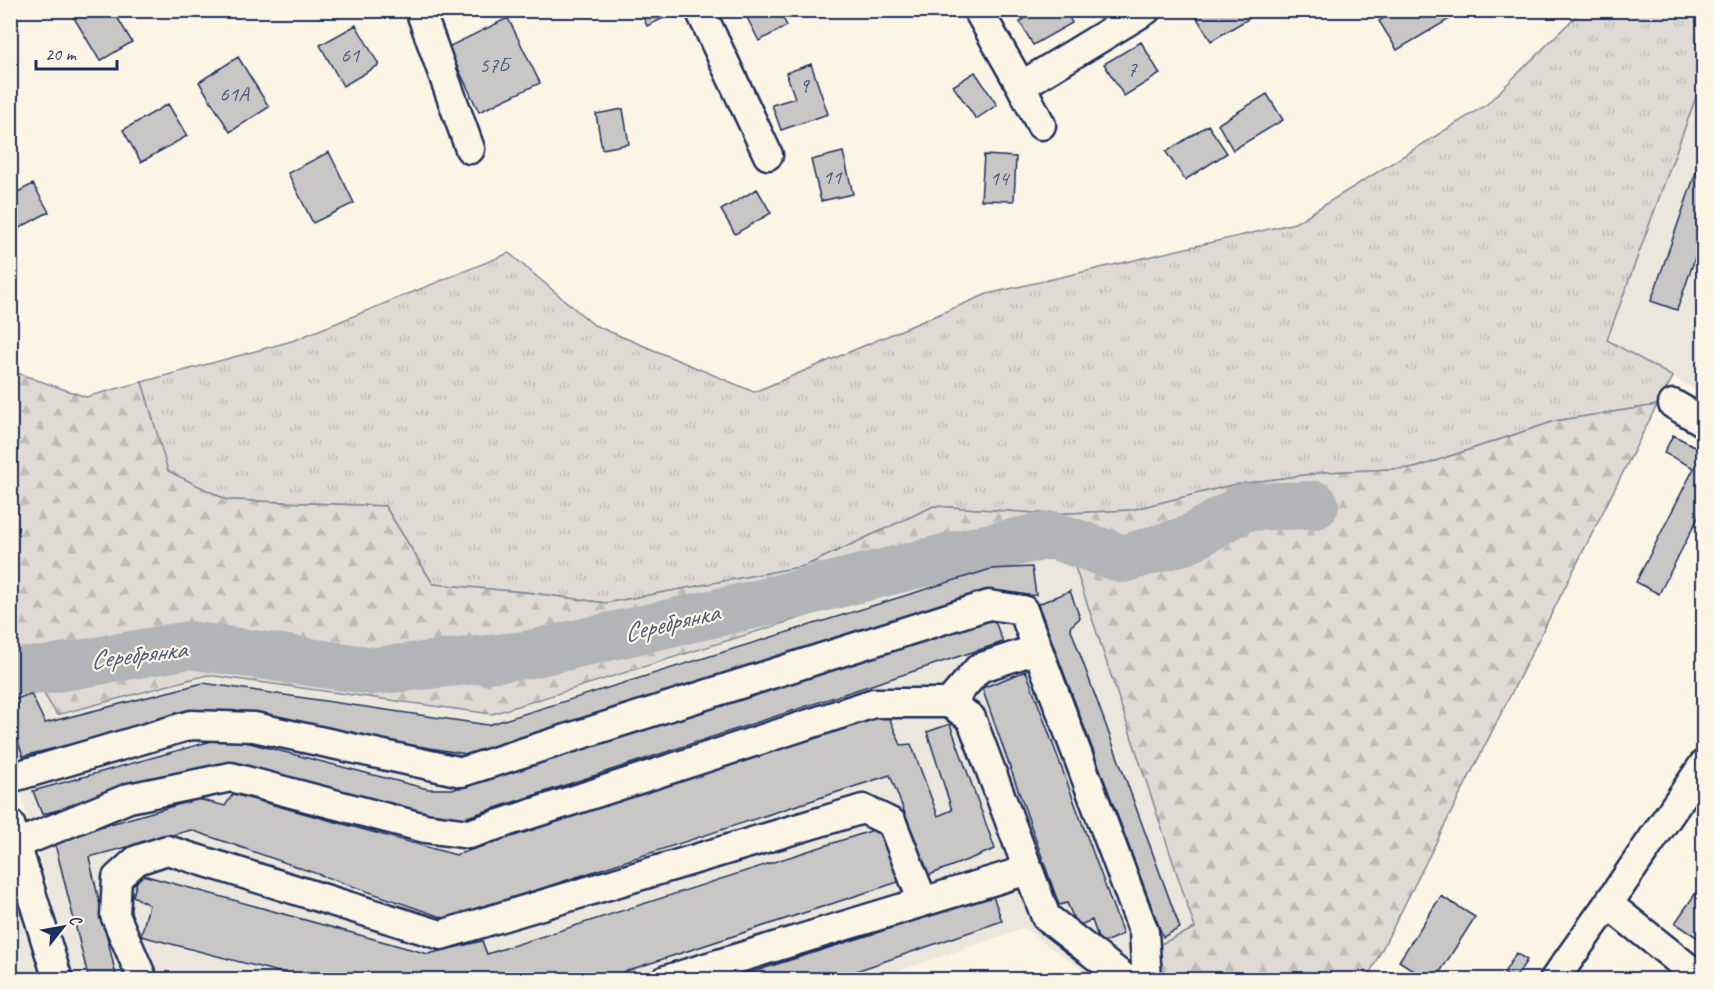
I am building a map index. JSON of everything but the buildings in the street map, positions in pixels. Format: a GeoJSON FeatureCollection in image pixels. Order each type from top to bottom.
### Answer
{"type":"FeatureCollection","features":[{"type":"Feature","properties":{"kind":"street"},"geometry":{"type":"LineString","coordinates":[[420,10],[470,149]]}},
{"type":"Feature","properties":{"kind":"street"},"geometry":{"type":"LineString","coordinates":[[700,10],[768,155]]}},
{"type":"Feature","properties":{"kind":"street"},"geometry":{"type":"LineString","coordinates":[[978,10],[1041,125]]}},
{"type":"Feature","properties":{"kind":"street"},"geometry":{"type":"LineString","coordinates":[[1021,86],[1146,10]]}},
{"type":"Feature","properties":{"kind":"street"},"geometry":{"type":"LineString","coordinates":[[1673,404],[1704,422]]}},
{"type":"Feature","properties":{"kind":"street"},"geometry":{"type":"LineString","coordinates":[[10,778],[191,725],[254,727],[462,772],[989,605],[1023,610],[1144,932],[1147,980]]}},
{"type":"Feature","properties":{"kind":"street"},"geometry":{"type":"LineString","coordinates":[[949,703],[979,668],[1038,649]]}},
{"type":"Feature","properties":{"kind":"street"},"geometry":{"type":"LineString","coordinates":[[58,980],[19,882],[14,834],[129,798],[231,777],[425,828],[469,834],[874,703],[949,703],[971,718],[1046,917],[1127,980]]}},
{"type":"Feature","properties":{"kind":"street"},"geometry":{"type":"LineString","coordinates":[[1554,980],[1704,764]]}},
{"type":"Feature","properties":{"kind":"street"},"geometry":{"type":"LineString","coordinates":[[143,980],[116,915],[117,878],[137,860],[167,850],[441,935],[863,809],[892,823],[922,902]]}},
{"type":"Feature","properties":{"kind":"street"},"geometry":{"type":"LineString","coordinates":[[666,980],[1028,870]]}},
{"type":"Feature","properties":{"kind":"street"},"geometry":{"type":"LineString","coordinates":[[1608,904],[1703,980]]}},
{"type":"Feature","properties":{"kind":"shaded area"},"geometry":{"type":"Polygon","coordinates":[[[1703,78],[1703,394],[1607,341],[1703,78]]]}},
{"type":"Feature","properties":{"kind":"shaded area"},"geometry":{"type":"Polygon","coordinates":[[[1008,553],[1073,561],[1195,928],[1091,976],[1023,928],[874,980],[75,979],[11,761],[10,690],[39,683],[57,715],[207,675],[492,714],[1008,553]]]}},
{"type":"Feature","properties":{"kind":"shaded area"},"geometry":{"type":"Polygon","coordinates":[[[11,885],[41,979],[11,979],[11,885]]]}},
{"type":"Feature","properties":{"kind":"green space"},"geometry":{"type":"Polygon","coordinates":[[[1581,11],[1703,11],[1703,78],[1607,340],[1673,377],[1657,405],[1555,421],[1415,468],[1326,472],[1232,485],[1131,510],[1051,514],[934,506],[805,566],[606,603],[524,592],[433,584],[385,506],[227,500],[167,471],[142,382],[292,341],[509,253],[594,325],[754,392],[987,294],[1295,223],[1486,105],[1581,11]]]}},
{"type":"Feature","properties":{"kind":"green space"},"geometry":{"type":"Polygon","coordinates":[[[11,371],[86,397],[142,382],[168,471],[227,500],[385,506],[433,584],[524,592],[606,603],[805,566],[934,506],[1051,514],[1131,510],[1232,485],[1326,472],[1415,468],[1555,421],[1657,405],[1367,979],[1164,979],[1152,948],[1195,928],[1073,561],[1008,553],[492,714],[207,675],[57,715],[38,684],[11,690],[11,371]]]}},
{"type":"Feature","properties":{"kind":"waterway","name":"Серебрянка"},"geometry":{"type":"LineString","coordinates":[[10,672],[45,670],[189,645],[373,671],[526,655],[752,605],[981,549],[1052,535],[1123,559],[1187,540],[1245,507],[1315,505]]}}]}
